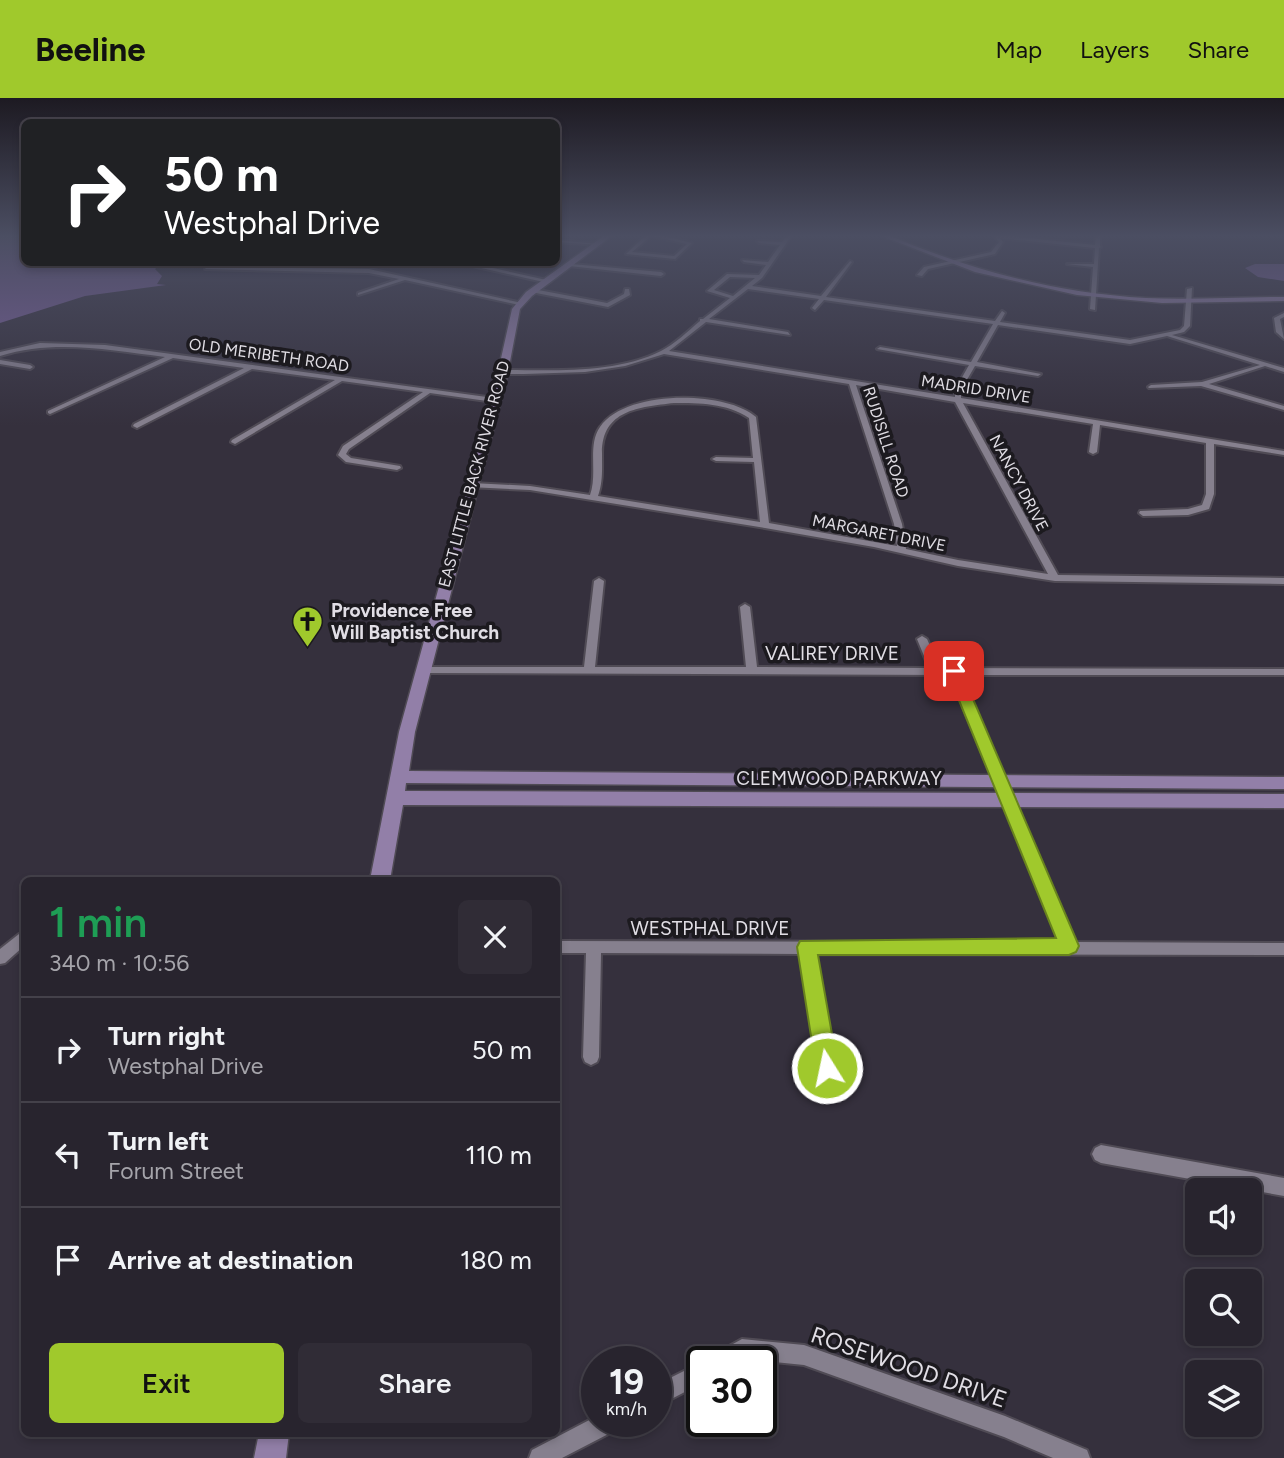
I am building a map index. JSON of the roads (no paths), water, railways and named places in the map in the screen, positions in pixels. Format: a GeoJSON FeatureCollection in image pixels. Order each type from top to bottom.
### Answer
{"type":"FeatureCollection","features":[{"type":"Feature","properties":{"kind":"street"},"geometry":{"type":"LineString","coordinates":[[498,298],[519,303],[524,298]]}},
{"type":"Feature","properties":{"kind":"street"},"geometry":{"type":"LineString","coordinates":[[573,298],[608,305],[623,298]]}},
{"type":"Feature","properties":{"kind":"street"},"geometry":{"type":"LineString","coordinates":[[503,372],[590,371],[646,360],[664,352],[730,298]]}},
{"type":"Feature","properties":{"kind":"street"},"geometry":{"type":"LineString","coordinates":[[815,308],[825,298]]}},
{"type":"Feature","properties":{"kind":"street"},"geometry":{"type":"LineString","coordinates":[[828,298],[1130,342],[1170,336],[1187,326],[1191,300]]}},
{"type":"Feature","properties":{"kind":"street"},"geometry":{"type":"LineString","coordinates":[[1093,309],[1095,298]]}},
{"type":"Feature","properties":{"kind":"street"},"geometry":{"type":"LineString","coordinates":[[1162,298],[1284,299]]}},
{"type":"Feature","properties":{"kind":"street"},"geometry":{"type":"LineString","coordinates":[[901,320],[914,301]]}},
{"type":"Feature","properties":{"kind":"street","name":"EAST LITTLE BACK RIVER ROAD"},"geometry":{"type":"LineString","coordinates":[[381,877],[398,777],[423,670],[519,303]]}},
{"type":"Feature","properties":{"kind":"street"},"geometry":{"type":"LineString","coordinates":[[958,400],[958,390],[1002,313]]}},
{"type":"Feature","properties":{"kind":"street"},"geometry":{"type":"LineString","coordinates":[[1284,315],[1277,318],[1279,332],[1284,337]]}},
{"type":"Feature","properties":{"kind":"street"},"geometry":{"type":"LineString","coordinates":[[702,320],[788,334]]}},
{"type":"Feature","properties":{"kind":"street"},"geometry":{"type":"LineString","coordinates":[[1170,336],[1262,366],[1284,370]]}},
{"type":"Feature","properties":{"kind":"street"},"geometry":{"type":"LineString","coordinates":[[1087,347],[1091,337]]}},
{"type":"Feature","properties":{"kind":"street","name":"OLD MERIBETH ROAD"},"geometry":{"type":"LineString","coordinates":[[0,354],[40,343],[173,356],[494,400]]}},
{"type":"Feature","properties":{"kind":"street"},"geometry":{"type":"LineString","coordinates":[[880,349],[1038,374]]}},
{"type":"Feature","properties":{"kind":"street","name":"MADRID DRIVE"},"geometry":{"type":"LineString","coordinates":[[664,352],[1284,453]]}},
{"type":"Feature","properties":{"kind":"street"},"geometry":{"type":"LineString","coordinates":[[50,412],[173,356]]}},
{"type":"Feature","properties":{"kind":"street"},"geometry":{"type":"LineString","coordinates":[[0,362],[30,367]]}},
{"type":"Feature","properties":{"kind":"street"},"geometry":{"type":"LineString","coordinates":[[1152,387],[1202,384],[1262,366]]}},
{"type":"Feature","properties":{"kind":"street"},"geometry":{"type":"LineString","coordinates":[[137,426],[251,367]]}},
{"type":"Feature","properties":{"kind":"street"},"geometry":{"type":"LineString","coordinates":[[235,442],[340,380]]}},
{"type":"Feature","properties":{"kind":"street","name":"RUDISILL ROAD"},"geometry":{"type":"LineString","coordinates":[[852,383],[898,524],[902,551]]}},
{"type":"Feature","properties":{"kind":"street"},"geometry":{"type":"LineString","coordinates":[[1202,384],[1284,408]]}},
{"type":"Feature","properties":{"kind":"street"},"geometry":{"type":"LineString","coordinates":[[397,468],[349,460],[342,455],[346,448],[428,392]]}},
{"type":"Feature","properties":{"kind":"street"},"geometry":{"type":"LineString","coordinates":[[593,498],[599,485],[601,431],[604,425],[628,411],[668,400],[707,401],[747,412],[754,420],[765,525]]}},
{"type":"Feature","properties":{"kind":"street","name":"NANCY DRIVE"},"geometry":{"type":"LineString","coordinates":[[958,400],[1055,578]]}},
{"type":"Feature","properties":{"kind":"street"},"geometry":{"type":"LineString","coordinates":[[1093,452],[1097,423]]}},
{"type":"Feature","properties":{"kind":"street"},"geometry":{"type":"LineString","coordinates":[[1143,513],[1188,512],[1206,508],[1210,494],[1210,442]]}},
{"type":"Feature","properties":{"kind":"street"},"geometry":{"type":"LineString","coordinates":[[716,459],[758,460]]}},
{"type":"Feature","properties":{"kind":"street","name":"MARGARET DRIVE"},"geometry":{"type":"LineString","coordinates":[[472,485],[521,487],[765,525],[1055,578],[1284,581]]}},
{"type":"Feature","properties":{"kind":"street"},"geometry":{"type":"LineString","coordinates":[[589,669],[599,581]]}},
{"type":"Feature","properties":{"kind":"street"},"geometry":{"type":"LineString","coordinates":[[745,607],[752,670]]}},
{"type":"Feature","properties":{"kind":"street"},"geometry":{"type":"LineString","coordinates":[[922,639],[936,671]]}},
{"type":"Feature","properties":{"kind":"street","name":"VALIREY DRIVE"},"geometry":{"type":"LineString","coordinates":[[423,670],[1284,672]]}},
{"type":"Feature","properties":{"kind":"street"},"geometry":{"type":"LineString","coordinates":[[954,671],[1069,946]]}},
{"type":"Feature","properties":{"kind":"street","name":"CLEMWOOD PARKWAY"},"geometry":{"type":"LineString","coordinates":[[398,777],[634,781],[1000,779],[1284,783]]}},
{"type":"Feature","properties":{"kind":"street","name":"CLEMWOOD PARKWAY"},"geometry":{"type":"LineString","coordinates":[[394,798],[1284,801]]}},
{"type":"Feature","properties":{"kind":"street"},"geometry":{"type":"LineString","coordinates":[[0,958],[21,940]]}},
{"type":"Feature","properties":{"kind":"street","name":"WESTPHAL DRIVE"},"geometry":{"type":"LineString","coordinates":[[560,947],[1069,946],[1284,949]]}},
{"type":"Feature","properties":{"kind":"street"},"geometry":{"type":"LineString","coordinates":[[591,1057],[594,947]]}},
{"type":"Feature","properties":{"kind":"street"},"geometry":{"type":"LineString","coordinates":[[807,947],[827,1068]]}},
{"type":"Feature","properties":{"kind":"street"},"geometry":{"type":"LineString","coordinates":[[1101,1154],[1284,1187]]}},
{"type":"Feature","properties":{"kind":"street","name":"ROSEWOOD DRIVE"},"geometry":{"type":"LineString","coordinates":[[777,1352],[804,1355],[1005,1427],[1079,1458]]}},
{"type":"Feature","properties":{"kind":"street"},"geometry":{"type":"LineString","coordinates":[[540,1458],[581,1436]]}},
{"type":"Feature","properties":{"kind":"street"},"geometry":{"type":"LineString","coordinates":[[270,1458],[273,1437]]}},
{"type":"Feature","properties":{"kind":"place","name":"Providence Free Will Baptist Church"},"geometry":{"type":"Point","coordinates":[308,648]}}]}
